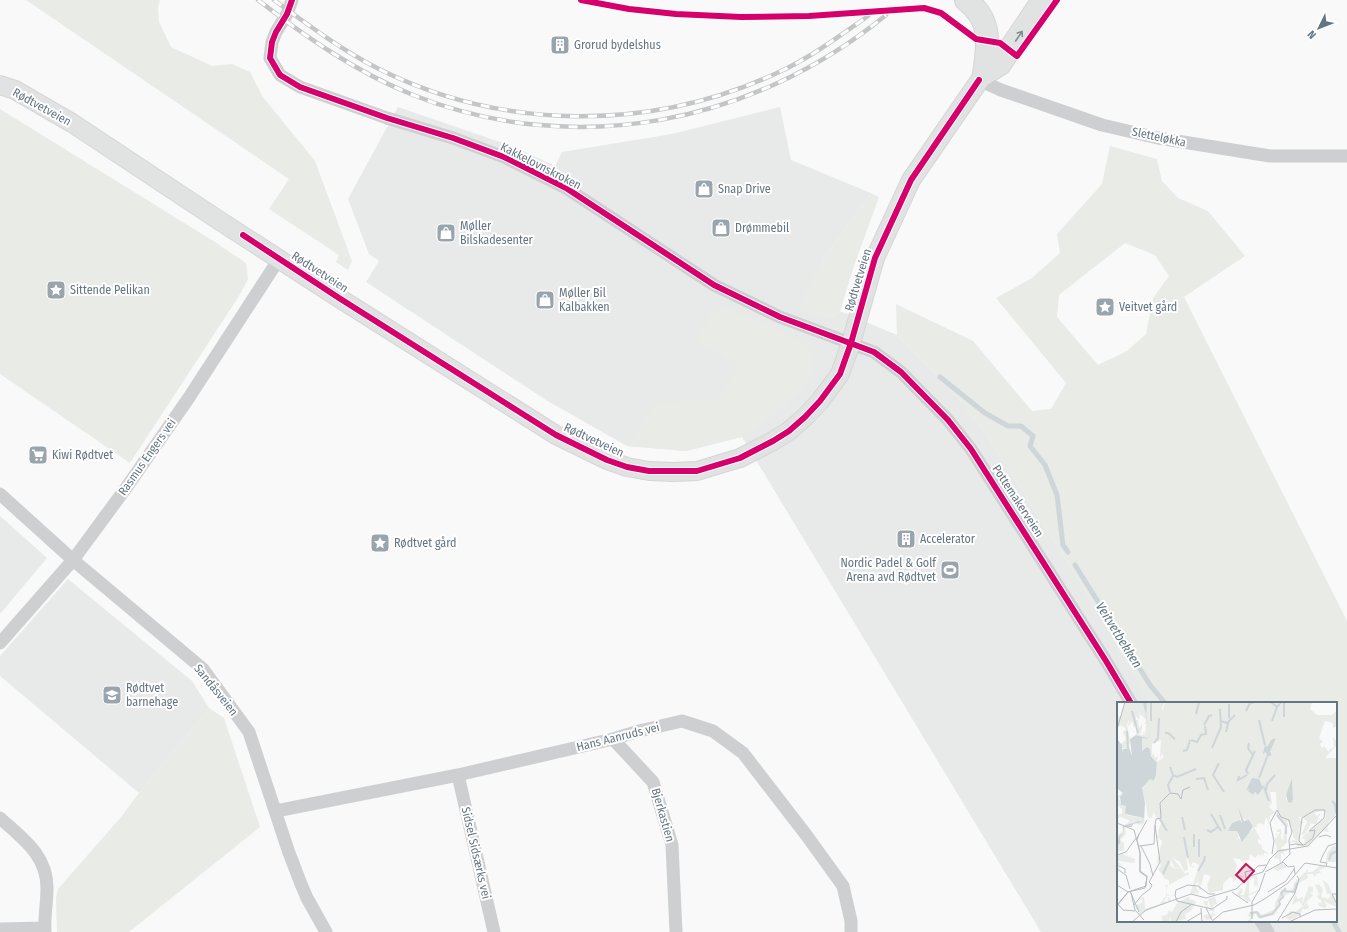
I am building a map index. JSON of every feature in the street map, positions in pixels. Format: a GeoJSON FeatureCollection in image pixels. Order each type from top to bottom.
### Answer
{"type":"FeatureCollection","features":[{"type":"Feature","properties":{"kind":"highway"},"geometry":{"type":"LineString","coordinates":[[966,0],[979,11],[986,28],[987,41],[981,77]]}},
{"type":"Feature","properties":{"kind":"highway"},"geometry":{"type":"LineString","coordinates":[[981,77],[1000,64],[1043,0]]}},
{"type":"Feature","properties":{"kind":"street","name":"Kakkelovnskroken"},"geometry":{"type":"LineString","coordinates":[[292,0],[287,14],[272,42],[270,58],[280,75],[300,87],[387,118],[453,138],[504,157],[566,188],[714,285],[780,317],[852,343]]}},
{"type":"Feature","properties":{"kind":"street","name":"Rødtvetveien"},"geometry":{"type":"LineString","coordinates":[[0,85],[15,90],[72,123],[279,259],[556,435],[607,460],[627,467],[649,471],[697,471],[740,458],[774,441],[805,417],[820,401],[840,374],[852,343],[875,258],[911,180],[981,77]]}},
{"type":"Feature","properties":{"kind":"street","name":"Sletteløkka"},"geometry":{"type":"LineString","coordinates":[[981,77],[1001,90],[1102,125],[1158,138],[1270,156],[1347,156]]}},
{"type":"Feature","properties":{"kind":"street","name":"Rasmus Engers vei"},"geometry":{"type":"LineString","coordinates":[[0,643],[73,560],[126,488],[188,399],[279,259]]}},
{"type":"Feature","properties":{"kind":"street","name":"Pottemakerveien"},"geometry":{"type":"LineString","coordinates":[[852,343],[874,352],[901,372],[948,420],[971,449],[1131,702]]}},
{"type":"Feature","properties":{"kind":"street","name":"Sandåsveien"},"geometry":{"type":"LineString","coordinates":[[0,494],[73,560],[203,669],[249,732],[288,850],[301,884],[326,932]]}},
{"type":"Feature","properties":{"kind":"street","name":"Hans Aanruds vei"},"geometry":{"type":"LineString","coordinates":[[276,811],[458,775],[682,721],[713,731],[743,753],[807,836],[843,886],[851,921],[851,932]]}},
{"type":"Feature","properties":{"kind":"street","name":"Bjerkastien"},"geometry":{"type":"LineString","coordinates":[[613,738],[654,782],[672,845],[676,932]]}},
{"type":"Feature","properties":{"kind":"street","name":"Sidsel Sidsærks vei"},"geometry":{"type":"LineString","coordinates":[[458,775],[494,932]]}},
{"type":"Feature","properties":{"kind":"street"},"geometry":{"type":"LineString","coordinates":[[0,818],[34,850],[43,866],[46,876],[47,889],[45,930],[0,929]]}},
{"type":"Feature","properties":{"kind":"street"},"geometry":{"type":"LineString","coordinates":[[1263,922],[1268,932]]}},
{"type":"Feature","properties":{"kind":"shaded area"},"geometry":{"type":"Polygon","coordinates":[[[26,0],[160,0],[158,8],[159,22],[171,47],[212,66],[232,64],[250,72],[263,97],[315,161],[352,261],[348,270],[336,262],[339,255],[269,209],[289,179],[26,0]]]}},
{"type":"Feature","properties":{"kind":"shaded area"},"geometry":{"type":"Polygon","coordinates":[[[398,107],[517,148],[555,166],[562,152],[672,134],[780,107],[791,160],[871,193],[821,262],[820,318],[830,318],[840,311],[897,335],[959,399],[985,432],[1086,592],[1150,702],[1117,702],[1117,922],[1289,922],[1293,929],[1298,932],[1041,932],[742,437],[686,451],[627,446],[546,400],[366,282],[379,261],[369,254],[348,199],[398,107]]]}},
{"type":"Feature","properties":{"kind":"shaded area"},"geometry":{"type":"Polygon","coordinates":[[[0,109],[215,242],[246,263],[248,279],[239,296],[130,463],[0,374],[0,109]]]}},
{"type":"Feature","properties":{"kind":"shaded area"},"geometry":{"type":"Polygon","coordinates":[[[1110,146],[1157,159],[1162,181],[1178,198],[1208,211],[1245,256],[1184,297],[1347,621],[1347,932],[1298,932],[1293,929],[1289,922],[1337,922],[1337,702],[1150,702],[1086,592],[985,432],[959,399],[897,335],[896,304],[973,341],[1032,411],[1051,409],[1066,383],[996,298],[1032,278],[1060,253],[1057,234],[1102,184],[1110,146]],[[1125,243],[1059,295],[1057,317],[1098,365],[1127,351],[1146,334],[1153,298],[1169,276],[1155,255],[1125,243]]]}},
{"type":"Feature","properties":{"kind":"shaded area"},"geometry":{"type":"Polygon","coordinates":[[[871,193],[879,197],[854,266],[840,311],[830,318],[820,318],[799,311],[808,286],[821,262],[871,193]]]}},
{"type":"Feature","properties":{"kind":"shaded area"},"geometry":{"type":"Polygon","coordinates":[[[726,307],[806,343],[816,363],[808,381],[793,398],[758,426],[741,437],[686,451],[627,446],[657,402],[718,399],[739,366],[695,340],[713,311],[726,307]]]}},
{"type":"Feature","properties":{"kind":"shaded area"},"geometry":{"type":"Polygon","coordinates":[[[0,516],[47,558],[0,614],[0,516]]]}},
{"type":"Feature","properties":{"kind":"shaded area","name":"Rødtvet barnehage"},"geometry":{"type":"Polygon","coordinates":[[[68,579],[192,681],[209,708],[139,793],[0,676],[0,656],[68,579]]]}},
{"type":"Feature","properties":{"kind":"shaded area"},"geometry":{"type":"Polygon","coordinates":[[[209,708],[224,718],[260,827],[129,932],[57,932],[56,898],[58,889],[121,817],[209,708]]]}},
{"type":"Feature","properties":{"kind":"waterway","name":"Veitvetbekken"},"geometry":{"type":"LineString","coordinates":[[940,377],[985,413],[1008,426],[1021,426],[1033,436],[1030,446],[1045,465],[1057,495],[1063,545],[1068,552]]}},
{"type":"Feature","properties":{"kind":"waterway","name":"Veitvetbekken"},"geometry":{"type":"LineString","coordinates":[[1075,565],[1150,685],[1164,702]]}},
{"type":"Feature","properties":{"kind":"waterway","name":"Veitvetbekken"},"geometry":{"type":"LineString","coordinates":[[1334,922],[1339,932]]}},
{"type":"Feature","properties":{"kind":"railway"},"geometry":{"type":"LineString","coordinates":[[258,0],[332,53],[371,76],[413,95],[474,114],[537,125],[599,127],[660,120],[721,105],[779,82],[834,52],[886,15]]}},
{"type":"Feature","properties":{"kind":"railway"},"geometry":{"type":"LineString","coordinates":[[274,0],[324,36],[363,61],[425,89],[474,104],[525,113],[576,116],[628,114],[678,106],[728,92],[777,73],[801,61],[824,47],[868,16]]}},
{"type":"Feature","properties":{"kind":"cycle path"},"geometry":{"type":"LineString","coordinates":[[292,0],[287,14],[272,42],[270,58],[280,75],[300,87],[387,118],[453,138],[504,157],[566,188],[714,285],[780,317],[874,352],[901,372],[948,420],[971,449],[1106,661],[1130,702]]}},
{"type":"Feature","properties":{"kind":"cycle path"},"geometry":{"type":"LineString","coordinates":[[581,0],[629,9],[676,14],[741,17],[809,16],[924,8],[941,13],[976,39],[1000,43],[1017,56],[1057,0]]}},
{"type":"Feature","properties":{"kind":"cycle path"},"geometry":{"type":"LineString","coordinates":[[243,235],[339,298],[556,435],[607,460],[627,467],[649,471],[697,471],[740,458],[789,431],[820,401],[840,374],[851,343],[875,258],[911,180],[979,80]]}},
{"type":"Feature","properties":{"kind":"place","name":"Grorud bydelshus"},"geometry":{"type":"Point","coordinates":[560,45]}},
{"type":"Feature","properties":{"kind":"place","name":"Snap Drive"},"geometry":{"type":"Point","coordinates":[704,189]}},
{"type":"Feature","properties":{"kind":"place","name":"Drømmebil"},"geometry":{"type":"Point","coordinates":[721,228]}},
{"type":"Feature","properties":{"kind":"place","name":"Møller Bilskadesenter"},"geometry":{"type":"Point","coordinates":[446,233]}},
{"type":"Feature","properties":{"kind":"place","name":"Sittende Pelikan"},"geometry":{"type":"Point","coordinates":[56,290]}},
{"type":"Feature","properties":{"kind":"place","name":"Møller Bil Kalbakken"},"geometry":{"type":"Point","coordinates":[545,300]}},
{"type":"Feature","properties":{"kind":"place","name":"Veitvet gård"},"geometry":{"type":"Point","coordinates":[1105,307]}},
{"type":"Feature","properties":{"kind":"place","name":"Kiwi Rødtvet"},"geometry":{"type":"Point","coordinates":[38,455]}},
{"type":"Feature","properties":{"kind":"place","name":"Accelerator"},"geometry":{"type":"Point","coordinates":[906,539]}},
{"type":"Feature","properties":{"kind":"place","name":"Rødtvet gård"},"geometry":{"type":"Point","coordinates":[380,543]}},
{"type":"Feature","properties":{"kind":"place","name":"Nordic Padel & Golf Arena avd Rødtvet"},"geometry":{"type":"Point","coordinates":[950,570]}},
{"type":"Feature","properties":{"kind":"place","name":"Rødtvet barnehage"},"geometry":{"type":"Point","coordinates":[112,695]}}]}
